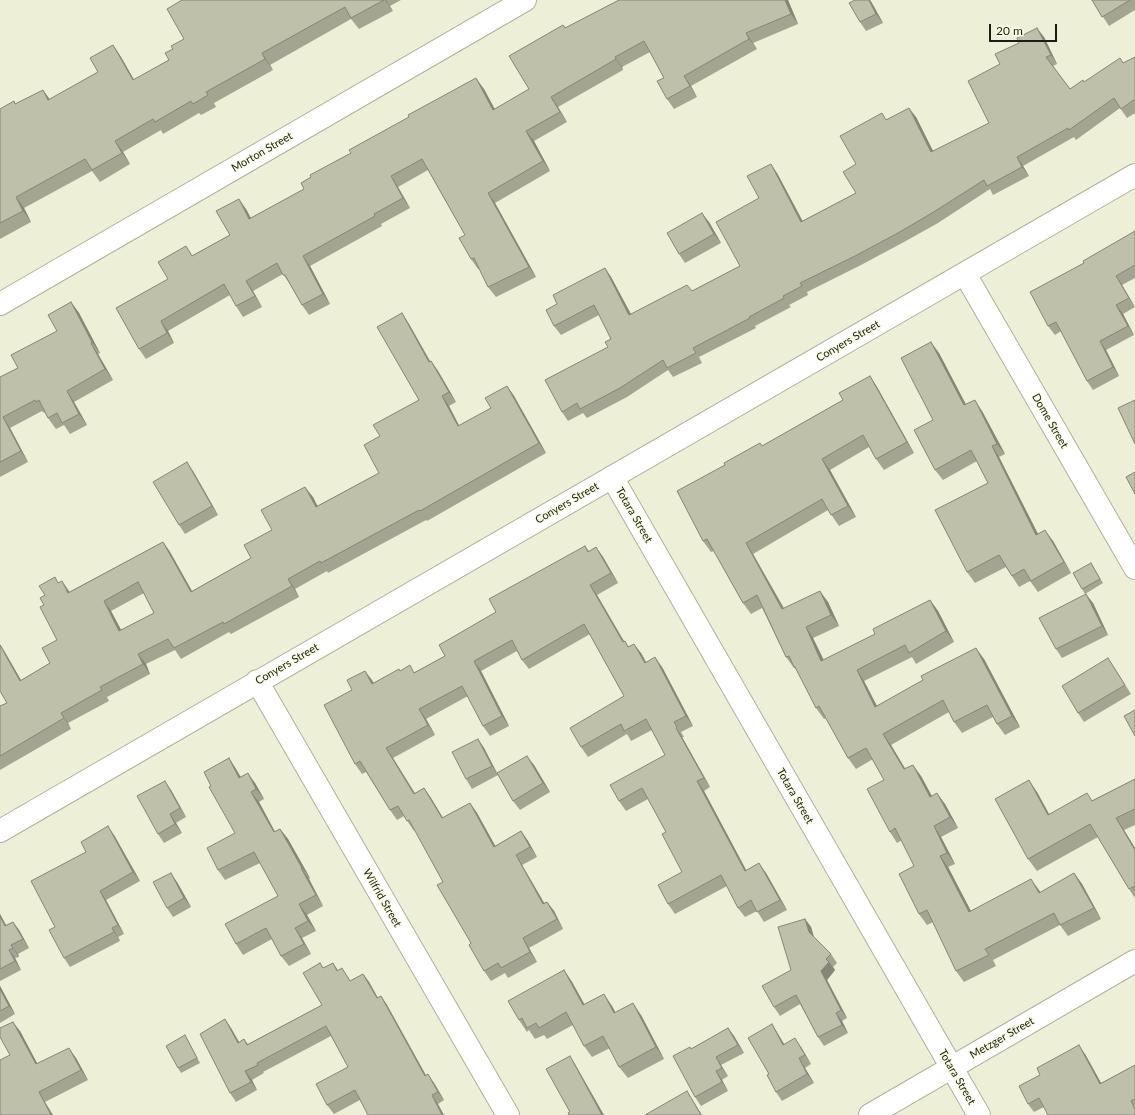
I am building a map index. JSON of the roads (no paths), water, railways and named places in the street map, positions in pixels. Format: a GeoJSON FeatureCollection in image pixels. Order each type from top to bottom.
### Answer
{"type":"FeatureCollection","features":[{"type":"Feature","properties":{"kind":"street","name":"Morton Street"},"geometry":{"type":"LineString","coordinates":[[0,304],[525,0]]}},
{"type":"Feature","properties":{"kind":"street","name":"Conyers Street"},"geometry":{"type":"LineString","coordinates":[[0,831],[1135,175]]}},
{"type":"Feature","properties":{"kind":"street","name":"Dome Street"},"geometry":{"type":"LineString","coordinates":[[965,274],[1135,568]]}},
{"type":"Feature","properties":{"kind":"street","name":"Totara Street"},"geometry":{"type":"LineString","coordinates":[[612,477],[979,1115]]}},
{"type":"Feature","properties":{"kind":"street","name":"Wilfrid Street"},"geometry":{"type":"LineString","coordinates":[[256,682],[508,1115]]}},
{"type":"Feature","properties":{"kind":"street","name":"Metzger Street"},"geometry":{"type":"LineString","coordinates":[[870,1115],[1135,961]]}}]}
